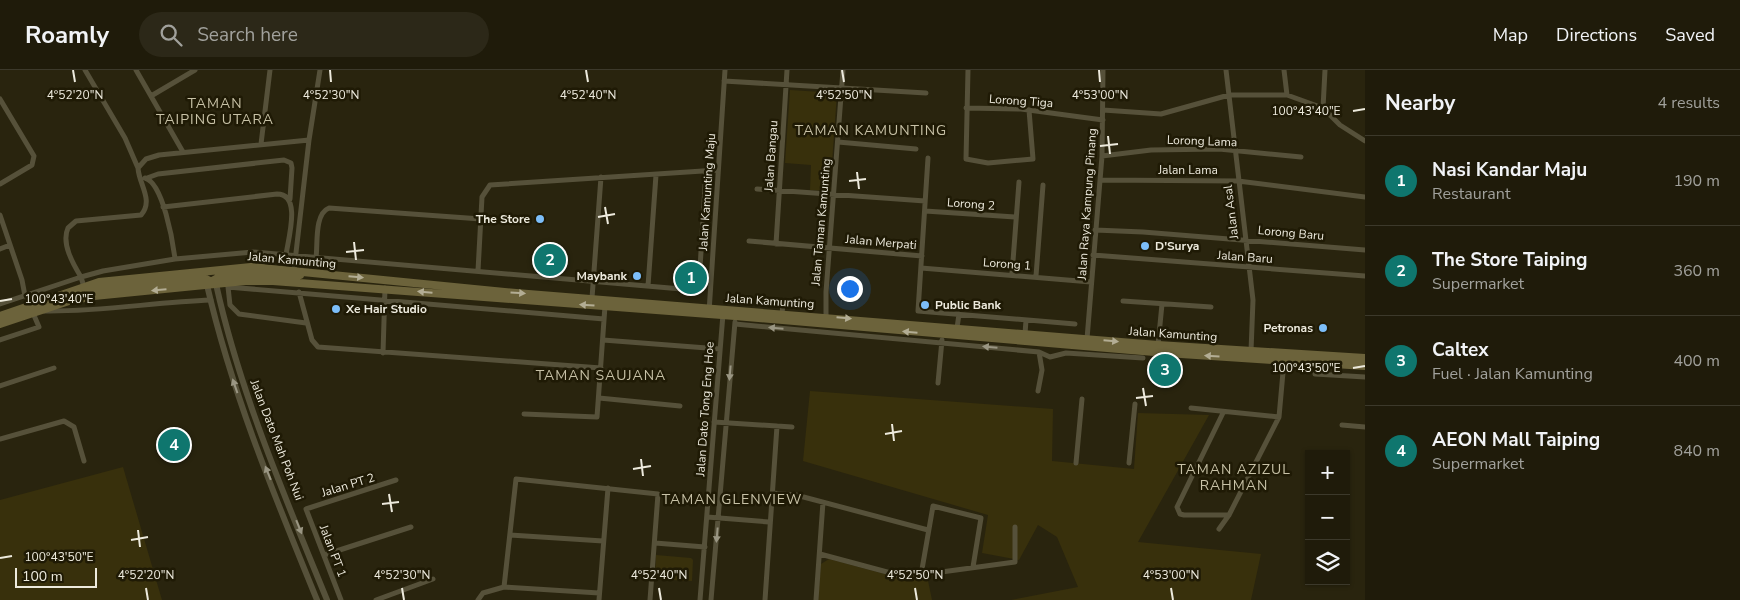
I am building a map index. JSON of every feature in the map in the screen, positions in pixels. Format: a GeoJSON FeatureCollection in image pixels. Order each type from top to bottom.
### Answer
{"type":"FeatureCollection","features":[{"type":"Feature","properties":{"kind":"main road","name":"Jalan Kamunting"},"geometry":{"type":"LineString","coordinates":[[0,316],[84,286],[120,279],[242,267],[294,270],[307,273],[516,293],[592,298],[709,311]]}},
{"type":"Feature","properties":{"kind":"main road"},"geometry":{"type":"LineString","coordinates":[[68,293],[170,281],[206,279],[212,283],[224,276],[242,274],[297,275],[307,273]]}},
{"type":"Feature","properties":{"kind":"main road","name":"Jalan Kamunting"},"geometry":{"type":"LineString","coordinates":[[0,324],[69,301],[94,296],[212,283],[273,281],[605,306],[723,312],[735,317],[942,339],[1060,344],[1365,366]]}},
{"type":"Feature","properties":{"kind":"main road","name":"Jalan Kamunting"},"geometry":{"type":"LineString","coordinates":[[735,317],[783,309],[826,316],[1025,334],[1365,358]]}},
{"type":"Feature","properties":{"kind":"street"},"geometry":{"type":"LineString","coordinates":[[84,286],[73,264],[66,239],[68,228],[76,221],[141,215],[147,206],[138,168],[124,138],[85,70]]}},
{"type":"Feature","properties":{"kind":"street"},"geometry":{"type":"LineString","coordinates":[[136,70],[183,152]]}},
{"type":"Feature","properties":{"kind":"street"},"geometry":{"type":"LineString","coordinates":[[151,96],[195,70]]}},
{"type":"Feature","properties":{"kind":"street"},"geometry":{"type":"LineString","coordinates":[[261,144],[270,70]]}},
{"type":"Feature","properties":{"kind":"street"},"geometry":{"type":"LineString","coordinates":[[294,270],[308,140],[320,70]]}},
{"type":"Feature","properties":{"kind":"street","name":"Jalan Kamunting Maju"},"geometry":{"type":"LineString","coordinates":[[709,311],[725,70]]}},
{"type":"Feature","properties":{"kind":"street","name":"Jalan Bangau"},"geometry":{"type":"LineString","coordinates":[[776,244],[787,70]]}},
{"type":"Feature","properties":{"kind":"street","name":"Jalan Taman Kamunting"},"geometry":{"type":"LineString","coordinates":[[826,316],[843,70]]}},
{"type":"Feature","properties":{"kind":"street"},"geometry":{"type":"LineString","coordinates":[[968,70],[966,159],[988,163],[1033,158],[1029,110]]}},
{"type":"Feature","properties":{"kind":"street","name":"Jalan Raya Kampung Pinang"},"geometry":{"type":"LineString","coordinates":[[1088,339],[1102,156],[1103,70]]}},
{"type":"Feature","properties":{"kind":"street","name":"Jalan Asal"},"geometry":{"type":"LineString","coordinates":[[1226,70],[1244,239],[1253,300],[1251,351]]}},
{"type":"Feature","properties":{"kind":"street"},"geometry":{"type":"LineString","coordinates":[[1284,70],[1287,95]]}},
{"type":"Feature","properties":{"kind":"street"},"geometry":{"type":"LineString","coordinates":[[1323,108],[1325,70]]}},
{"type":"Feature","properties":{"kind":"street"},"geometry":{"type":"LineString","coordinates":[[724,81],[926,93]]}},
{"type":"Feature","properties":{"kind":"street"},"geometry":{"type":"LineString","coordinates":[[1103,110],[1161,114],[1229,95],[1287,95],[1323,108],[1340,125],[1365,141]]}},
{"type":"Feature","properties":{"kind":"street"},"geometry":{"type":"LineString","coordinates":[[0,99],[34,156],[34,160],[32,165],[0,184]]}},
{"type":"Feature","properties":{"kind":"street","name":"Lorong Tiga"},"geometry":{"type":"LineString","coordinates":[[966,108],[1029,110],[1103,120]]}},
{"type":"Feature","properties":{"kind":"street"},"geometry":{"type":"LineString","coordinates":[[138,168],[141,162],[152,157],[183,152],[308,140]]}},
{"type":"Feature","properties":{"kind":"street"},"geometry":{"type":"LineString","coordinates":[[838,142],[916,149]]}},
{"type":"Feature","properties":{"kind":"street","name":"Lorong Lama"},"geometry":{"type":"LineString","coordinates":[[1102,156],[1151,150],[1210,149],[1302,157]]}},
{"type":"Feature","properties":{"kind":"street"},"geometry":{"type":"LineString","coordinates":[[928,158],[918,311],[1075,324]]}},
{"type":"Feature","properties":{"kind":"street"},"geometry":{"type":"LineString","coordinates":[[139,178],[148,178],[158,174],[284,160],[291,163],[290,199],[292,210],[286,255]]}},
{"type":"Feature","properties":{"kind":"street"},"geometry":{"type":"LineString","coordinates":[[478,271],[482,198],[490,185],[718,170]]}},
{"type":"Feature","properties":{"kind":"street"},"geometry":{"type":"LineString","coordinates":[[0,304],[103,271],[175,259],[252,252],[693,290],[699,284],[706,172]]}},
{"type":"Feature","properties":{"kind":"street"},"geometry":{"type":"LineString","coordinates":[[648,286],[656,175]]}},
{"type":"Feature","properties":{"kind":"street"},"geometry":{"type":"LineString","coordinates":[[148,178],[154,185],[171,230],[175,259]]}},
{"type":"Feature","properties":{"kind":"street"},"geometry":{"type":"LineString","coordinates":[[592,298],[601,178]]}},
{"type":"Feature","properties":{"kind":"street","name":"Jalan Lama"},"geometry":{"type":"LineString","coordinates":[[1100,180],[1238,181],[1365,197]]}},
{"type":"Feature","properties":{"kind":"street"},"geometry":{"type":"LineString","coordinates":[[1012,274],[1019,182]]}},
{"type":"Feature","properties":{"kind":"street"},"geometry":{"type":"LineString","coordinates":[[1036,276],[1043,185]]}},
{"type":"Feature","properties":{"kind":"street"},"geometry":{"type":"LineString","coordinates":[[291,188],[302,192]]}},
{"type":"Feature","properties":{"kind":"street"},"geometry":{"type":"LineString","coordinates":[[757,189],[925,201]]}},
{"type":"Feature","properties":{"kind":"street"},"geometry":{"type":"LineString","coordinates":[[163,207],[277,194],[284,194],[290,199]]}},
{"type":"Feature","properties":{"kind":"street"},"geometry":{"type":"LineString","coordinates":[[316,258],[320,217],[323,210],[329,208],[481,219]]}},
{"type":"Feature","properties":{"kind":"street","name":"Lorong 2"},"geometry":{"type":"LineString","coordinates":[[925,211],[1016,217]]}},
{"type":"Feature","properties":{"kind":"street"},"geometry":{"type":"LineString","coordinates":[[0,215],[22,280],[25,296]]}},
{"type":"Feature","properties":{"kind":"street","name":"Lorong Baru"},"geometry":{"type":"LineString","coordinates":[[1095,230],[1244,239],[1365,250]]}},
{"type":"Feature","properties":{"kind":"street","name":"Jalan Merpati"},"geometry":{"type":"LineString","coordinates":[[749,241],[922,256]]}},
{"type":"Feature","properties":{"kind":"street"},"geometry":{"type":"LineString","coordinates":[[0,249],[10,245]]}},
{"type":"Feature","properties":{"kind":"street","name":"Jalan Baru"},"geometry":{"type":"LineString","coordinates":[[1093,255],[1365,276]]}},
{"type":"Feature","properties":{"kind":"street","name":"Lorong 1"},"geometry":{"type":"LineString","coordinates":[[921,268],[1091,282]]}},
{"type":"Feature","properties":{"kind":"street","name":"Jalan Dato Mah Poh Nui"},"geometry":{"type":"LineString","coordinates":[[212,283],[211,300],[228,365],[251,432],[317,600]]}},
{"type":"Feature","properties":{"kind":"street","name":"Jalan Dato Mah Poh Nui"},"geometry":{"type":"LineString","coordinates":[[212,283],[236,362],[261,434],[327,600]]}},
{"type":"Feature","properties":{"kind":"street"},"geometry":{"type":"LineString","coordinates":[[306,323],[239,314],[230,305],[228,287],[604,319]]}},
{"type":"Feature","properties":{"kind":"street"},"geometry":{"type":"LineString","coordinates":[[383,353],[385,288]]}},
{"type":"Feature","properties":{"kind":"street"},"geometry":{"type":"LineString","coordinates":[[299,292],[306,323],[312,340],[318,347],[601,368]]}},
{"type":"Feature","properties":{"kind":"street"},"geometry":{"type":"LineString","coordinates":[[0,340],[39,327],[35,312],[79,311],[156,302],[211,300]]}},
{"type":"Feature","properties":{"kind":"street"},"geometry":{"type":"LineString","coordinates":[[1123,301],[1211,308]]}},
{"type":"Feature","properties":{"kind":"street"},"geometry":{"type":"LineString","coordinates":[[1158,344],[1162,304]]}},
{"type":"Feature","properties":{"kind":"street"},"geometry":{"type":"LineString","coordinates":[[524,414],[597,416],[605,306]]}},
{"type":"Feature","properties":{"kind":"street","name":"Jalan Dato Tong Eng Hoe"},"geometry":{"type":"LineString","coordinates":[[700,600],[723,312]]}},
{"type":"Feature","properties":{"kind":"street"},"geometry":{"type":"LineString","coordinates":[[957,328],[959,314]]}},
{"type":"Feature","properties":{"kind":"street"},"geometry":{"type":"LineString","coordinates":[[711,600],[735,317]]}},
{"type":"Feature","properties":{"kind":"street"},"geometry":{"type":"LineString","coordinates":[[1025,334],[1026,320]]}},
{"type":"Feature","properties":{"kind":"street"},"geometry":{"type":"LineString","coordinates":[[938,383],[942,339],[1039,352],[1050,357],[1062,354],[1143,358]]}},
{"type":"Feature","properties":{"kind":"street"},"geometry":{"type":"LineString","coordinates":[[603,340],[720,349]]}},
{"type":"Feature","properties":{"kind":"street"},"geometry":{"type":"LineString","coordinates":[[1060,344],[1062,354]]}},
{"type":"Feature","properties":{"kind":"street"},"geometry":{"type":"LineString","coordinates":[[1038,391],[1042,370],[1039,352]]}},
{"type":"Feature","properties":{"kind":"street"},"geometry":{"type":"LineString","coordinates":[[1219,529],[1229,515],[1279,418],[1284,361]]}},
{"type":"Feature","properties":{"kind":"street"},"geometry":{"type":"LineString","coordinates":[[0,386],[54,368]]}},
{"type":"Feature","properties":{"kind":"street"},"geometry":{"type":"LineString","coordinates":[[1315,374],[1365,377]]}},
{"type":"Feature","properties":{"kind":"street"},"geometry":{"type":"LineString","coordinates":[[598,398],[680,406]]}},
{"type":"Feature","properties":{"kind":"street"},"geometry":{"type":"LineString","coordinates":[[1076,463],[1082,399]]}},
{"type":"Feature","properties":{"kind":"street"},"geometry":{"type":"LineString","coordinates":[[1129,463],[1134,404]]}},
{"type":"Feature","properties":{"kind":"street"},"geometry":{"type":"LineString","coordinates":[[1191,408],[1279,418]]}},
{"type":"Feature","properties":{"kind":"street"},"geometry":{"type":"LineString","coordinates":[[1223,413],[1177,507],[1180,514],[1184,515],[1229,515]]}},
{"type":"Feature","properties":{"kind":"street"},"geometry":{"type":"LineString","coordinates":[[0,439],[64,421],[74,427],[84,461]]}},
{"type":"Feature","properties":{"kind":"street"},"geometry":{"type":"LineString","coordinates":[[714,422],[792,427]]}},
{"type":"Feature","properties":{"kind":"street"},"geometry":{"type":"LineString","coordinates":[[1342,425],[1365,427]]}},
{"type":"Feature","properties":{"kind":"street"},"geometry":{"type":"LineString","coordinates":[[765,600],[776,426]]}},
{"type":"Feature","properties":{"kind":"street"},"geometry":{"type":"LineString","coordinates":[[504,587],[516,479],[658,494],[650,600]]}},
{"type":"Feature","properties":{"kind":"street","name":"Jalan PT 2"},"geometry":{"type":"LineString","coordinates":[[306,509],[396,480]]}},
{"type":"Feature","properties":{"kind":"street"},"geometry":{"type":"LineString","coordinates":[[599,600],[608,488]]}},
{"type":"Feature","properties":{"kind":"street"},"geometry":{"type":"LineString","coordinates":[[772,493],[796,495],[928,530]]}},
{"type":"Feature","properties":{"kind":"street"},"geometry":{"type":"LineString","coordinates":[[816,600],[823,502]]}},
{"type":"Feature","properties":{"kind":"street"},"geometry":{"type":"LineString","coordinates":[[920,575],[933,506],[982,518],[973,567]]}},
{"type":"Feature","properties":{"kind":"street","name":"Jalan PT 1"},"geometry":{"type":"LineString","coordinates":[[306,509],[341,600]]}},
{"type":"Feature","properties":{"kind":"street"},"geometry":{"type":"LineString","coordinates":[[707,517],[769,522]]}},
{"type":"Feature","properties":{"kind":"street"},"geometry":{"type":"LineString","coordinates":[[324,555],[411,527]]}},
{"type":"Feature","properties":{"kind":"street"},"geometry":{"type":"LineString","coordinates":[[820,554],[902,576],[1015,562],[1015,527]]}},
{"type":"Feature","properties":{"kind":"street"},"geometry":{"type":"LineString","coordinates":[[510,535],[603,541]]}},
{"type":"Feature","properties":{"kind":"street"},"geometry":{"type":"LineString","coordinates":[[655,543],[705,547]]}},
{"type":"Feature","properties":{"kind":"street"},"geometry":{"type":"LineString","coordinates":[[376,600],[433,579]]}},
{"type":"Feature","properties":{"kind":"street"},"geometry":{"type":"LineString","coordinates":[[478,600],[483,593],[504,587],[599,594]]}},
{"type":"Feature","properties":{"kind":"shaded area"},"geometry":{"type":"Polygon","coordinates":[[[790,90],[837,93],[830,191],[810,190],[811,165],[785,163],[790,90]]]}},
{"type":"Feature","properties":{"kind":"shaded area"},"geometry":{"type":"Polygon","coordinates":[[[810,391],[1053,409],[1052,461],[1134,469],[1138,413],[1209,415],[1138,542],[1261,554],[1251,600],[1011,600],[1078,587],[1057,537],[1038,525],[1019,560],[982,553],[988,515],[803,461],[810,391]]]}},
{"type":"Feature","properties":{"kind":"shaded area"},"geometry":{"type":"Polygon","coordinates":[[[123,467],[162,600],[0,600],[0,500],[123,467]]]}},
{"type":"Feature","properties":{"kind":"shaded area"},"geometry":{"type":"Polygon","coordinates":[[[656,555],[691,558],[693,560],[692,581],[655,579],[656,555]]]}},
{"type":"Feature","properties":{"kind":"shaded area"},"geometry":{"type":"Polygon","coordinates":[[[829,559],[903,579],[927,576],[932,600],[818,600],[821,564],[829,559]]]}},
{"type":"Feature","properties":{"kind":"place","name":"The Store"},"geometry":{"type":"Point","coordinates":[540,219]}},
{"type":"Feature","properties":{"kind":"place","name":"D'Surya"},"geometry":{"type":"Point","coordinates":[1145,246]}},
{"type":"Feature","properties":{"kind":"place","name":"The Store Taiping"},"geometry":{"type":"Point","coordinates":[550,260]}},
{"type":"Feature","properties":{"kind":"place","name":"Maybank"},"geometry":{"type":"Point","coordinates":[637,276]}},
{"type":"Feature","properties":{"kind":"place","name":"Nasi Kandar Maju"},"geometry":{"type":"Point","coordinates":[691,278]}},
{"type":"Feature","properties":{"kind":"place","name":"Public Bank"},"geometry":{"type":"Point","coordinates":[925,305]}},
{"type":"Feature","properties":{"kind":"place","name":"Xe Hair Studio"},"geometry":{"type":"Point","coordinates":[336,309]}},
{"type":"Feature","properties":{"kind":"place","name":"Petronas"},"geometry":{"type":"Point","coordinates":[1323,328]}},
{"type":"Feature","properties":{"kind":"place","name":"Caltex"},"geometry":{"type":"Point","coordinates":[1165,370]}},
{"type":"Feature","properties":{"kind":"place","name":"AEON Mall Taiping"},"geometry":{"type":"Point","coordinates":[174,445]}},
{"type":"Feature","properties":{"kind":"district","name":"TAMAN TAIPING UTARA"},"geometry":{"type":"Point","coordinates":[215,112]}},
{"type":"Feature","properties":{"kind":"district","name":"TAMAN KAMUNTING"},"geometry":{"type":"Point","coordinates":[871,130]}},
{"type":"Feature","properties":{"kind":"district","name":"TAMAN SAUJANA"},"geometry":{"type":"Point","coordinates":[601,375]}},
{"type":"Feature","properties":{"kind":"district","name":"TAMAN AZIZUL RAHMAN"},"geometry":{"type":"Point","coordinates":[1234,478]}},
{"type":"Feature","properties":{"kind":"district","name":"TAMAN GLENVIEW"},"geometry":{"type":"Point","coordinates":[732,499]}}]}
